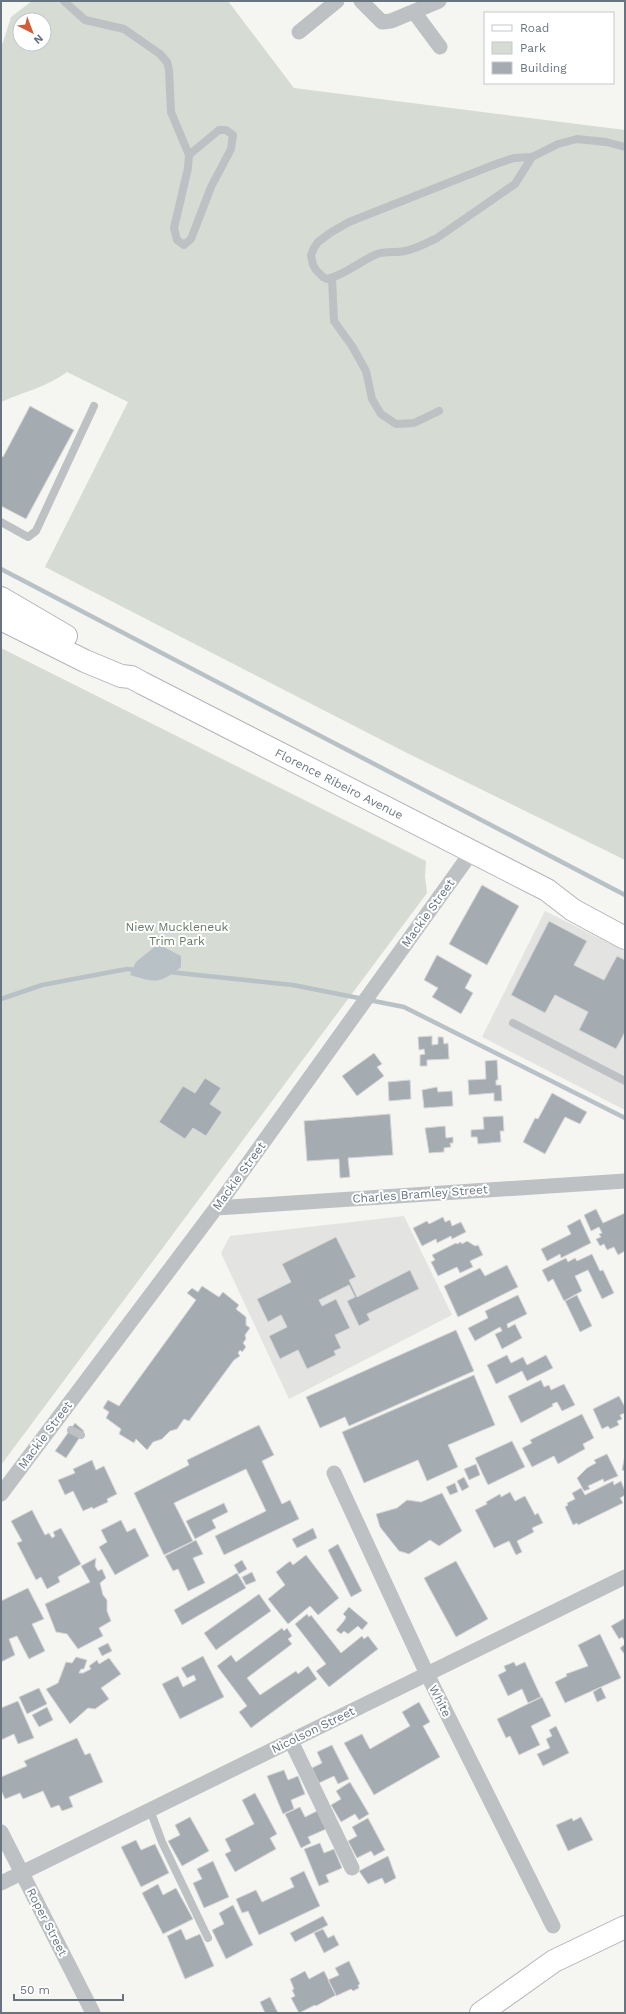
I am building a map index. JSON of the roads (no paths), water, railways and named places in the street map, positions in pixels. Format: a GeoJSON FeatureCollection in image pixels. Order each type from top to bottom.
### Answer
{"type":"FeatureCollection","features":[{"type":"Feature","properties":{"kind":"main road","name":"Florence Ribeiro Avenue"},"geometry":{"type":"LineString","coordinates":[[1,598],[125,670],[131,677]]}},
{"type":"Feature","properties":{"kind":"main road","name":"Florence Ribeiro Avenue"},"geometry":{"type":"LineString","coordinates":[[1,619],[121,676],[131,677],[471,853],[547,890],[573,910],[625,938]]}},
{"type":"Feature","properties":{"kind":"main road","name":"Florence Ribeiro Avenue"},"geometry":{"type":"LineString","coordinates":[[547,890],[565,892],[625,922]]}},
{"type":"Feature","properties":{"kind":"main road"},"geometry":{"type":"LineString","coordinates":[[481,2013],[554,1961],[625,1928]]}},
{"type":"Feature","properties":{"kind":"street"},"geometry":{"type":"LineString","coordinates":[[299,32],[337,1]]}},
{"type":"Feature","properties":{"kind":"street"},"geometry":{"type":"LineString","coordinates":[[361,1],[382,22],[391,21],[439,1]]}},
{"type":"Feature","properties":{"kind":"street"},"geometry":{"type":"LineString","coordinates":[[414,12],[440,47]]}},
{"type":"Feature","properties":{"kind":"street","name":"Mackie Street"},"geometry":{"type":"LineString","coordinates":[[1,1494],[216,1208],[471,853]]}},
{"type":"Feature","properties":{"kind":"street","name":"Charles Bramley Street"},"geometry":{"type":"LineString","coordinates":[[216,1208],[625,1181]]}},
{"type":"Feature","properties":{"kind":"street","name":"White"},"geometry":{"type":"LineString","coordinates":[[334,1473],[427,1674],[553,1926]]}},
{"type":"Feature","properties":{"kind":"street","name":"Nicolson Street"},"geometry":{"type":"LineString","coordinates":[[1,1883],[625,1577]]}},
{"type":"Feature","properties":{"kind":"street"},"geometry":{"type":"LineString","coordinates":[[291,1741],[352,1868]]}},
{"type":"Feature","properties":{"kind":"street","name":"Roper Street"},"geometry":{"type":"LineString","coordinates":[[1,1832],[93,2013]]}},
{"type":"Feature","properties":{"kind":"lane"},"geometry":{"type":"LineString","coordinates":[[64,1],[85,20],[124,29],[160,54],[167,62],[170,70],[171,112],[189,155],[188,168],[174,228],[177,240],[184,245],[191,239],[211,187],[231,149],[233,136],[226,130],[219,130],[189,155]]}},
{"type":"Feature","properties":{"kind":"lane"},"geometry":{"type":"LineString","coordinates":[[532,158],[515,184],[437,238],[405,251],[374,256],[362,260],[332,278],[323,277],[313,265],[311,260],[314,248],[330,233],[349,222],[496,164],[514,158],[532,158],[558,144],[577,139],[625,147]]}},
{"type":"Feature","properties":{"kind":"lane"},"geometry":{"type":"LineString","coordinates":[[332,278],[334,321],[352,346],[366,372],[372,399],[381,414],[396,424],[414,423],[439,411]]}},
{"type":"Feature","properties":{"kind":"lane"},"geometry":{"type":"LineString","coordinates":[[1,522],[28,537],[36,531],[94,406]]}},
{"type":"Feature","properties":{"kind":"lane"},"geometry":{"type":"LineString","coordinates":[[513,1023],[625,1081]]}},
{"type":"Feature","properties":{"kind":"lane"},"geometry":{"type":"LineString","coordinates":[[71,1430],[81,1436]]}},
{"type":"Feature","properties":{"kind":"lane"},"geometry":{"type":"LineString","coordinates":[[150,1810],[162,1842],[208,1938]]}},
{"type":"Feature","properties":{"kind":"waterway"},"geometry":{"type":"LineString","coordinates":[[1,569],[625,895]]}},
{"type":"Feature","properties":{"kind":"waterway"},"geometry":{"type":"LineString","coordinates":[[1,999],[42,985],[127,969],[137,970]]}},
{"type":"Feature","properties":{"kind":"waterway"},"geometry":{"type":"LineString","coordinates":[[169,972],[293,985],[404,1007],[625,1118]]}},
{"type":"Feature","properties":{"kind":"park label","name":"Niew Muckleneuk Trim Park"},"geometry":{"type":"Point","coordinates":[177,934]}}]}
